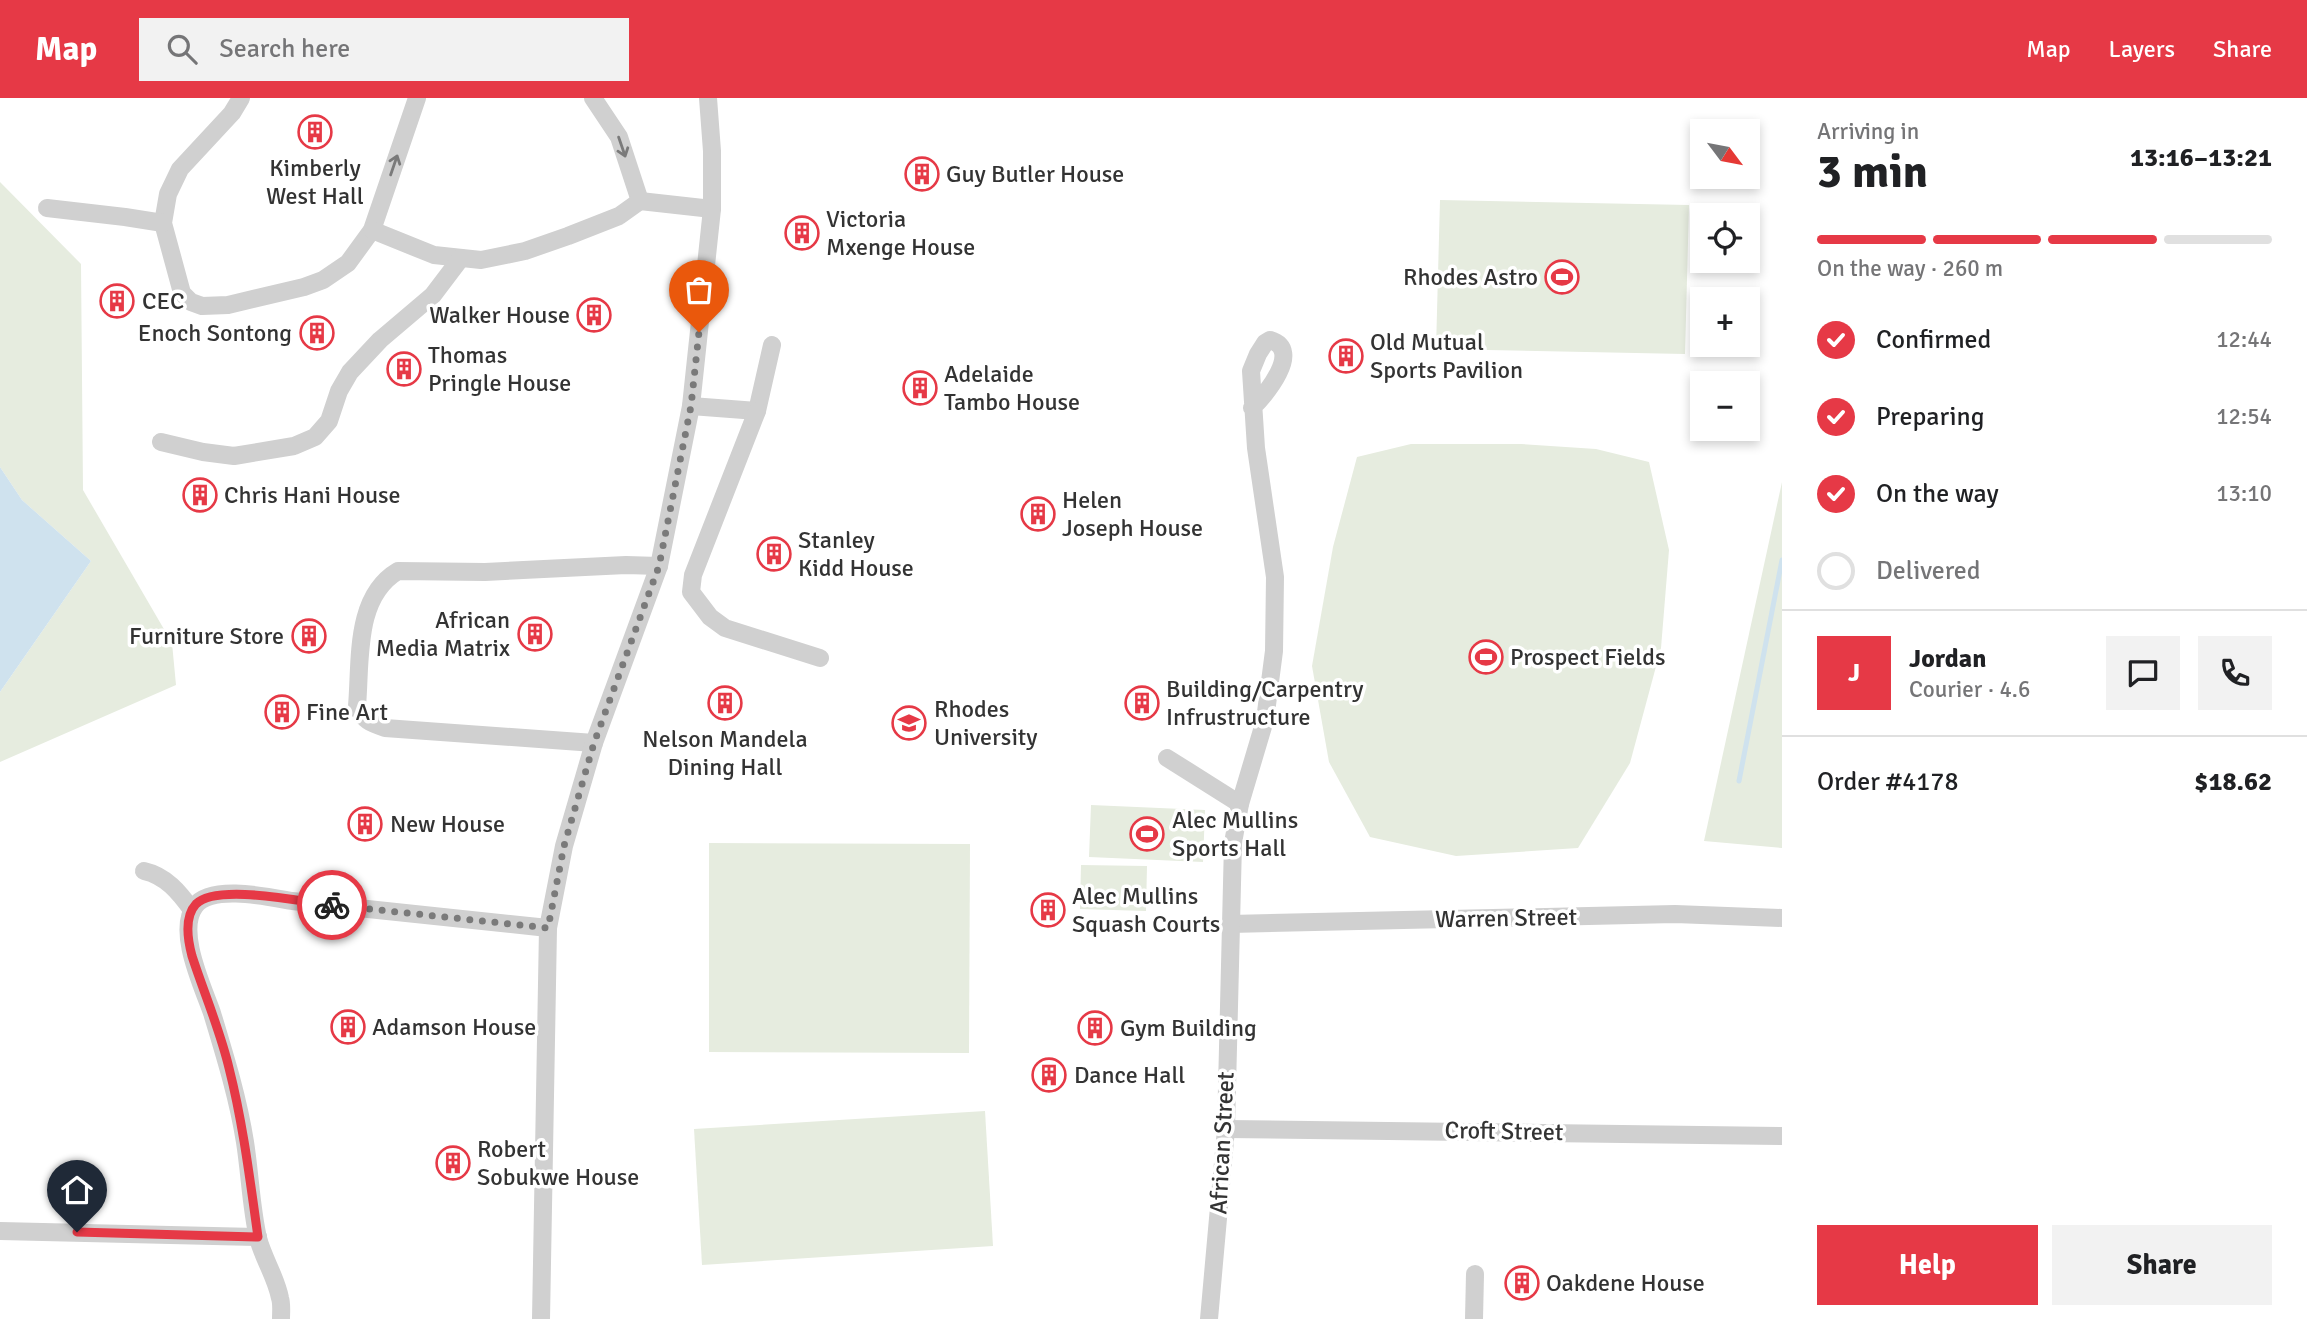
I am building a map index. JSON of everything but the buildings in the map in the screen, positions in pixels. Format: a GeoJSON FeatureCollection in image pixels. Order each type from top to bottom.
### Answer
{"type":"FeatureCollection","features":[{"type":"Feature","properties":{"kind":"street"},"geometry":{"type":"LineString","coordinates":[[241,98],[232,113],[180,169],[168,194],[163,223],[182,293],[191,302],[202,306],[228,304],[304,287],[323,280],[348,263],[372,230],[416,98]]}},
{"type":"Feature","properties":{"kind":"street"},"geometry":{"type":"LineString","coordinates":[[593,98],[619,137],[640,201]]}},
{"type":"Feature","properties":{"kind":"street"},"geometry":{"type":"LineString","coordinates":[[541,1319],[548,928],[564,846],[594,743],[659,566],[691,406],[712,209],[708,98]]}},
{"type":"Feature","properties":{"kind":"street"},"geometry":{"type":"LineString","coordinates":[[372,230],[434,254],[481,260],[525,251],[619,216],[640,201],[712,209]]}},
{"type":"Feature","properties":{"kind":"street"},"geometry":{"type":"LineString","coordinates":[[47,208],[163,223]]}},
{"type":"Feature","properties":{"kind":"street"},"geometry":{"type":"LineString","coordinates":[[161,442],[234,456],[294,446],[315,437],[329,421],[349,372],[380,340],[433,295],[461,258]]}},
{"type":"Feature","properties":{"kind":"street"},"geometry":{"type":"LineString","coordinates":[[772,345],[757,411],[693,575],[691,592],[710,617],[725,628],[820,658]]}},
{"type":"Feature","properties":{"kind":"street"},"geometry":{"type":"LineString","coordinates":[[691,406],[757,411]]}},
{"type":"Feature","properties":{"kind":"street","name":"African Street"},"geometry":{"type":"LineString","coordinates":[[1209,1319],[1226,1129],[1233,843],[1240,804],[1265,719],[1275,616],[1275,576],[1252,408]]}},
{"type":"Feature","properties":{"kind":"street"},"geometry":{"type":"LineString","coordinates":[[594,743],[385,727],[369,723],[358,706],[364,621],[369,603],[386,578],[398,571],[485,572],[626,565],[659,566]]}},
{"type":"Feature","properties":{"kind":"street"},"geometry":{"type":"LineString","coordinates":[[1167,758],[1240,804]]}},
{"type":"Feature","properties":{"kind":"street"},"geometry":{"type":"LineString","coordinates":[[144,871],[156,873],[177,890],[192,910]]}},
{"type":"Feature","properties":{"kind":"street"},"geometry":{"type":"LineString","coordinates":[[281,1319],[280,1297],[258,1237],[245,1141],[228,1065],[191,951],[188,927],[192,910],[206,897],[252,894],[292,901],[548,928]]}},
{"type":"Feature","properties":{"kind":"street","name":"Warren Street"},"geometry":{"type":"LineString","coordinates":[[1230,924],[1675,914],[1782,918]]}},
{"type":"Feature","properties":{"kind":"street","name":"Croft Street"},"geometry":{"type":"LineString","coordinates":[[1226,1129],[1782,1136]]}},
{"type":"Feature","properties":{"kind":"street"},"geometry":{"type":"LineString","coordinates":[[0,1231],[258,1237]]}},
{"type":"Feature","properties":{"kind":"street"},"geometry":{"type":"LineString","coordinates":[[1474,1319],[1475,1274]]}},
{"type":"Feature","properties":{"kind":"shaded area"},"geometry":{"type":"Polygon","coordinates":[[[0,182],[81,264],[83,490],[172,643],[176,685],[0,762],[0,692],[91,561],[22,500],[0,467],[0,182]]]}},
{"type":"Feature","properties":{"kind":"shaded area","name":"Rhodes Astro"},"geometry":{"type":"Polygon","coordinates":[[[1440,200],[1689,205],[1685,354],[1436,349],[1440,200]]]}},
{"type":"Feature","properties":{"kind":"shaded area","name":"Prospect Fields"},"geometry":{"type":"Polygon","coordinates":[[[1411,444],[1521,444],[1596,449],[1649,462],[1669,550],[1661,648],[1630,763],[1578,848],[1456,856],[1370,837],[1329,762],[1312,666],[1333,547],[1357,457],[1411,444]]]}},
{"type":"Feature","properties":{"kind":"shaded area"},"geometry":{"type":"Polygon","coordinates":[[[1782,482],[1782,848],[1704,841],[1782,482]]]}},
{"type":"Feature","properties":{"kind":"shaded area","name":"Alec Mullins Sports Hall"},"geometry":{"type":"Polygon","coordinates":[[[1091,805],[1205,810],[1203,862],[1089,857],[1091,805]]]}},
{"type":"Feature","properties":{"kind":"shaded area"},"geometry":{"type":"Polygon","coordinates":[[[709,843],[970,844],[969,1053],[709,1052],[709,843]]]}},
{"type":"Feature","properties":{"kind":"shaded area"},"geometry":{"type":"Polygon","coordinates":[[[1081,865],[1147,866],[1146,911],[1080,909],[1081,865]]]}},
{"type":"Feature","properties":{"kind":"shaded area"},"geometry":{"type":"Polygon","coordinates":[[[985,1111],[993,1246],[702,1265],[694,1129],[985,1111]]]}},
{"type":"Feature","properties":{"kind":"water"},"geometry":{"type":"Polygon","coordinates":[[[0,467],[22,500],[91,561],[0,692],[0,467]]]}},
{"type":"Feature","properties":{"kind":"waterway"},"geometry":{"type":"LineString","coordinates":[[1739,781],[1782,560]]}},
{"type":"Feature","properties":{"kind":"way so far"},"geometry":{"type":"LineString","coordinates":[[332,905],[548,928],[564,846],[594,743],[659,566],[691,406],[699,332]]}},
{"type":"Feature","properties":{"kind":"place","name":"Kimberly West Hall"},"geometry":{"type":"Point","coordinates":[315,132]}},
{"type":"Feature","properties":{"kind":"place","name":"Guy Butler House"},"geometry":{"type":"Point","coordinates":[922,174]}},
{"type":"Feature","properties":{"kind":"place","name":"Victoria Mxenge House"},"geometry":{"type":"Point","coordinates":[802,233]}},
{"type":"Feature","properties":{"kind":"place","name":"Rhodes Astro"},"geometry":{"type":"Point","coordinates":[1562,277]}},
{"type":"Feature","properties":{"kind":"place","name":"CEC"},"geometry":{"type":"Point","coordinates":[117,301]}},
{"type":"Feature","properties":{"kind":"place","name":"Walker House"},"geometry":{"type":"Point","coordinates":[594,315]}},
{"type":"Feature","properties":{"kind":"place","name":"Enoch Sontong"},"geometry":{"type":"Point","coordinates":[317,333]}},
{"type":"Feature","properties":{"kind":"place","name":"Old Mutual Sports Pavilion"},"geometry":{"type":"Point","coordinates":[1346,356]}},
{"type":"Feature","properties":{"kind":"place","name":"Thomas Pringle House"},"geometry":{"type":"Point","coordinates":[404,369]}},
{"type":"Feature","properties":{"kind":"place","name":"Adelaide Tambo House"},"geometry":{"type":"Point","coordinates":[920,388]}},
{"type":"Feature","properties":{"kind":"place","name":"Chris Hani House"},"geometry":{"type":"Point","coordinates":[200,495]}},
{"type":"Feature","properties":{"kind":"place","name":"Helen Joseph House"},"geometry":{"type":"Point","coordinates":[1038,514]}},
{"type":"Feature","properties":{"kind":"place","name":"Stanley Kidd House"},"geometry":{"type":"Point","coordinates":[774,554]}},
{"type":"Feature","properties":{"kind":"place","name":"African Media Matrix"},"geometry":{"type":"Point","coordinates":[535,634]}},
{"type":"Feature","properties":{"kind":"place","name":"Furniture Store"},"geometry":{"type":"Point","coordinates":[309,636]}},
{"type":"Feature","properties":{"kind":"place","name":"Prospect Fields"},"geometry":{"type":"Point","coordinates":[1486,657]}},
{"type":"Feature","properties":{"kind":"place","name":"Nelson Mandela Dining Hall"},"geometry":{"type":"Point","coordinates":[725,703]}},
{"type":"Feature","properties":{"kind":"place","name":"Building/Carpentry Infrustructure"},"geometry":{"type":"Point","coordinates":[1142,703]}},
{"type":"Feature","properties":{"kind":"place","name":"Fine Art"},"geometry":{"type":"Point","coordinates":[282,712]}},
{"type":"Feature","properties":{"kind":"place","name":"Rhodes University"},"geometry":{"type":"Point","coordinates":[909,723]}},
{"type":"Feature","properties":{"kind":"place","name":"New House"},"geometry":{"type":"Point","coordinates":[365,824]}},
{"type":"Feature","properties":{"kind":"place","name":"Alec Mullins Sports Hall"},"geometry":{"type":"Point","coordinates":[1147,834]}},
{"type":"Feature","properties":{"kind":"place","name":"Alec Mullins Squash Courts"},"geometry":{"type":"Point","coordinates":[1048,910]}},
{"type":"Feature","properties":{"kind":"place","name":"Adamson House"},"geometry":{"type":"Point","coordinates":[348,1027]}},
{"type":"Feature","properties":{"kind":"place","name":"Gym Building"},"geometry":{"type":"Point","coordinates":[1095,1028]}},
{"type":"Feature","properties":{"kind":"place","name":"Dance Hall"},"geometry":{"type":"Point","coordinates":[1049,1075]}},
{"type":"Feature","properties":{"kind":"place","name":"Robert Sobukwe House"},"geometry":{"type":"Point","coordinates":[453,1163]}},
{"type":"Feature","properties":{"kind":"place","name":"Oakdene House"},"geometry":{"type":"Point","coordinates":[1522,1283]}},
{"type":"Feature","properties":{"kind":"route"},"geometry":{"type":"LineString","coordinates":[[77,1232],[258,1237],[240,1115],[228,1065],[191,951],[188,927],[190,917],[197,903],[206,897],[214,896],[252,894],[332,905]]}}]}
